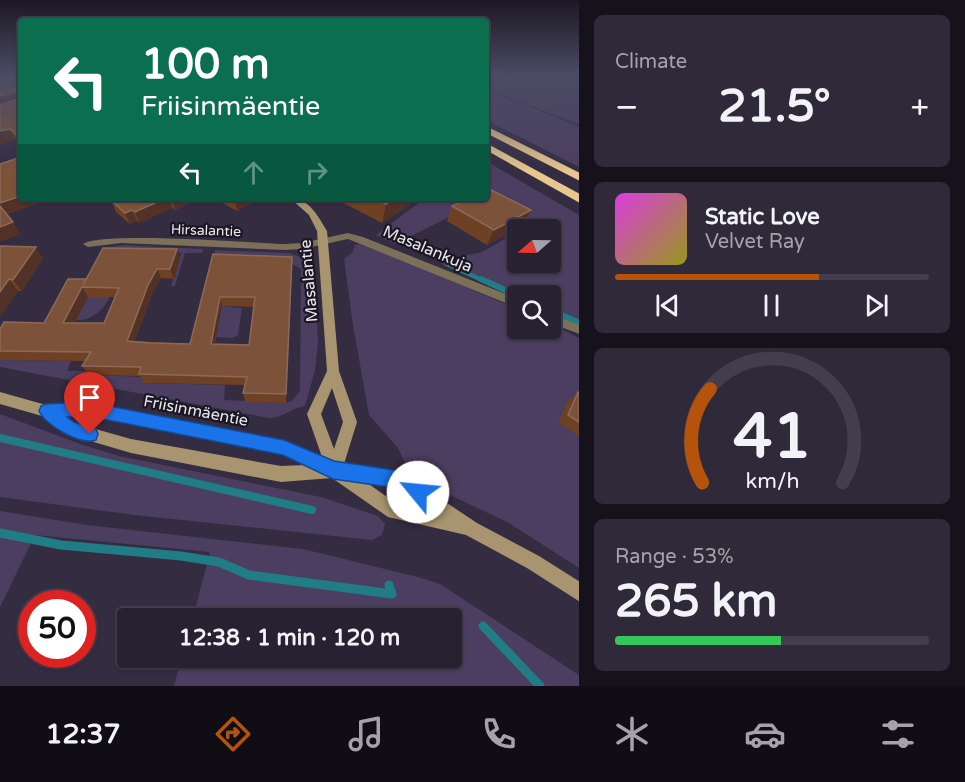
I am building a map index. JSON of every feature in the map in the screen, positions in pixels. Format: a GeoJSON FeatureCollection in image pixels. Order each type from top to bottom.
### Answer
{"type":"FeatureCollection","features":[{"type":"Feature","properties":{"kind":"highway"},"geometry":{"type":"LineString","coordinates":[[489,131],[579,177]]}},
{"type":"Feature","properties":{"kind":"highway"},"geometry":{"type":"LineString","coordinates":[[489,148],[579,199]]}},
{"type":"Feature","properties":{"kind":"main road","name":"Masalantie"},"geometry":{"type":"LineString","coordinates":[[298,201],[313,214],[322,231],[333,371],[350,422],[333,470]]}},
{"type":"Feature","properties":{"kind":"main road","name":"Masalantie"},"geometry":{"type":"LineString","coordinates":[[333,371],[314,414],[333,470]]}},
{"type":"Feature","properties":{"kind":"main road","name":"Friisinmäentie"},"geometry":{"type":"LineString","coordinates":[[0,398],[46,411],[88,409],[284,448],[333,470],[394,511],[471,529]]}},
{"type":"Feature","properties":{"kind":"main road","name":"Friisinmäentie"},"geometry":{"type":"LineString","coordinates":[[46,411],[70,428],[131,446],[280,474],[333,470],[400,480],[471,529],[533,562],[579,593]]}},
{"type":"Feature","properties":{"kind":"street","name":"Masalankuja"},"geometry":{"type":"LineString","coordinates":[[323,241],[348,236],[360,238],[507,299]]}},
{"type":"Feature","properties":{"kind":"street","name":"Hirsalantie"},"geometry":{"type":"LineString","coordinates":[[88,244],[122,240],[285,247],[323,241]]}},
{"type":"Feature","properties":{"kind":"street"},"geometry":{"type":"LineString","coordinates":[[561,323],[579,330]]}},
{"type":"Feature","properties":{"kind":"shaded area"},"geometry":{"type":"Polygon","coordinates":[[[489,107],[531,107],[579,127],[579,167],[489,122],[489,107]]]}},
{"type":"Feature","properties":{"kind":"shaded area"},"geometry":{"type":"Polygon","coordinates":[[[534,107],[579,107],[579,124],[534,107]]]}},
{"type":"Feature","properties":{"kind":"shaded area"},"geometry":{"type":"Polygon","coordinates":[[[489,163],[579,215],[579,325],[561,317],[561,285],[507,285],[507,293],[441,264],[451,259],[482,252],[507,238],[507,273],[561,273],[561,219],[518,219],[485,201],[489,201],[489,163]]]}},
{"type":"Feature","properties":{"kind":"shaded area"},"geometry":{"type":"Polygon","coordinates":[[[421,201],[481,201],[395,244],[376,235],[421,201]]]}},
{"type":"Feature","properties":{"kind":"shaded area"},"geometry":{"type":"Polygon","coordinates":[[[359,244],[403,260],[507,305],[507,339],[561,339],[561,329],[579,338],[579,568],[509,523],[412,477],[398,448],[369,415],[344,259],[352,253],[355,245],[359,244]]]}},
{"type":"Feature","properties":{"kind":"shaded area"},"geometry":{"type":"Polygon","coordinates":[[[123,245],[203,249],[202,253],[185,253],[175,286],[171,286],[181,253],[112,250],[93,277],[106,248],[123,245]]]}},
{"type":"Feature","properties":{"kind":"shaded area"},"geometry":{"type":"Polygon","coordinates":[[[215,250],[289,253],[303,259],[314,271],[318,342],[315,370],[305,406],[269,418],[0,367],[0,360],[71,361],[67,371],[93,371],[92,375],[146,377],[144,383],[225,385],[224,400],[286,403],[292,401],[300,391],[301,269],[282,258],[215,256],[215,250]]]}},
{"type":"Feature","properties":{"kind":"shaded area"},"geometry":{"type":"Polygon","coordinates":[[[105,293],[112,293],[98,312],[88,318],[76,320],[88,297],[102,297],[105,293]]]}},
{"type":"Feature","properties":{"kind":"shaded area"},"geometry":{"type":"Polygon","coordinates":[[[222,306],[242,308],[238,335],[232,338],[216,337],[222,306]]]}},
{"type":"Feature","properties":{"kind":"shaded area"},"geometry":{"type":"Polygon","coordinates":[[[0,414],[119,456],[321,497],[378,516],[385,524],[382,535],[372,540],[134,515],[0,497],[0,414]]]}},
{"type":"Feature","properties":{"kind":"shaded area"},"geometry":{"type":"Polygon","coordinates":[[[0,511],[87,525],[303,549],[440,584],[579,675],[579,686],[174,686],[179,668],[462,668],[462,608],[196,608],[210,552],[35,535],[0,607],[0,511]]]}},
{"type":"Feature","properties":{"kind":"building"},"geometry":{"type":"Polygon","coordinates":[[[0,107],[18,107],[18,136],[10,129],[0,131],[0,107]]]}},
{"type":"Feature","properties":{"kind":"building"},"geometry":{"type":"Polygon","coordinates":[[[18,158],[18,197],[0,203],[0,164],[18,158]]]}},
{"type":"Feature","properties":{"kind":"building"},"geometry":{"type":"Polygon","coordinates":[[[489,189],[531,210],[514,219],[507,219],[507,223],[494,230],[452,206],[463,201],[489,201],[489,189]]]}},
{"type":"Feature","properties":{"kind":"building"},"geometry":{"type":"Polygon","coordinates":[[[112,201],[159,201],[135,212],[132,210],[125,213],[112,201]]]}},
{"type":"Feature","properties":{"kind":"building"},"geometry":{"type":"Polygon","coordinates":[[[0,206],[13,222],[0,227],[0,206]]]}},
{"type":"Feature","properties":{"kind":"building"},"geometry":{"type":"Polygon","coordinates":[[[0,246],[36,247],[13,280],[9,279],[0,292],[0,246]]]}},
{"type":"Feature","properties":{"kind":"building"},"geometry":{"type":"Polygon","coordinates":[[[103,248],[177,249],[170,269],[157,269],[148,285],[127,341],[190,344],[213,254],[292,257],[286,394],[243,393],[247,377],[139,374],[141,367],[82,366],[91,352],[0,351],[0,329],[4,322],[44,323],[68,279],[86,279],[83,285],[103,248]],[[82,287],[63,323],[104,323],[119,288],[82,287]],[[220,297],[211,344],[249,345],[255,297],[220,297]]]}},
{"type":"Feature","properties":{"kind":"building"},"geometry":{"type":"Polygon","coordinates":[[[579,393],[579,422],[568,415],[579,393]]]}},
{"type":"Feature","properties":{"kind":"waterway"},"geometry":{"type":"LineString","coordinates":[[447,264],[484,281]]}},
{"type":"Feature","properties":{"kind":"waterway"},"geometry":{"type":"LineString","coordinates":[[481,279],[507,291]]}},
{"type":"Feature","properties":{"kind":"waterway"},"geometry":{"type":"LineString","coordinates":[[561,315],[579,323]]}},
{"type":"Feature","properties":{"kind":"waterway"},"geometry":{"type":"LineString","coordinates":[[0,438],[312,510]]}},
{"type":"Feature","properties":{"kind":"waterway"},"geometry":{"type":"LineString","coordinates":[[0,533],[61,545],[181,556],[219,562],[249,575],[392,594],[389,585]]}},
{"type":"Feature","properties":{"kind":"waterway"},"geometry":{"type":"LineString","coordinates":[[483,626],[540,686]]}},
{"type":"Feature","properties":{"kind":"route"},"geometry":{"type":"LineString","coordinates":[[90,434],[70,428],[46,411],[88,409],[284,448],[333,470],[400,480],[418,492]]}}]}
